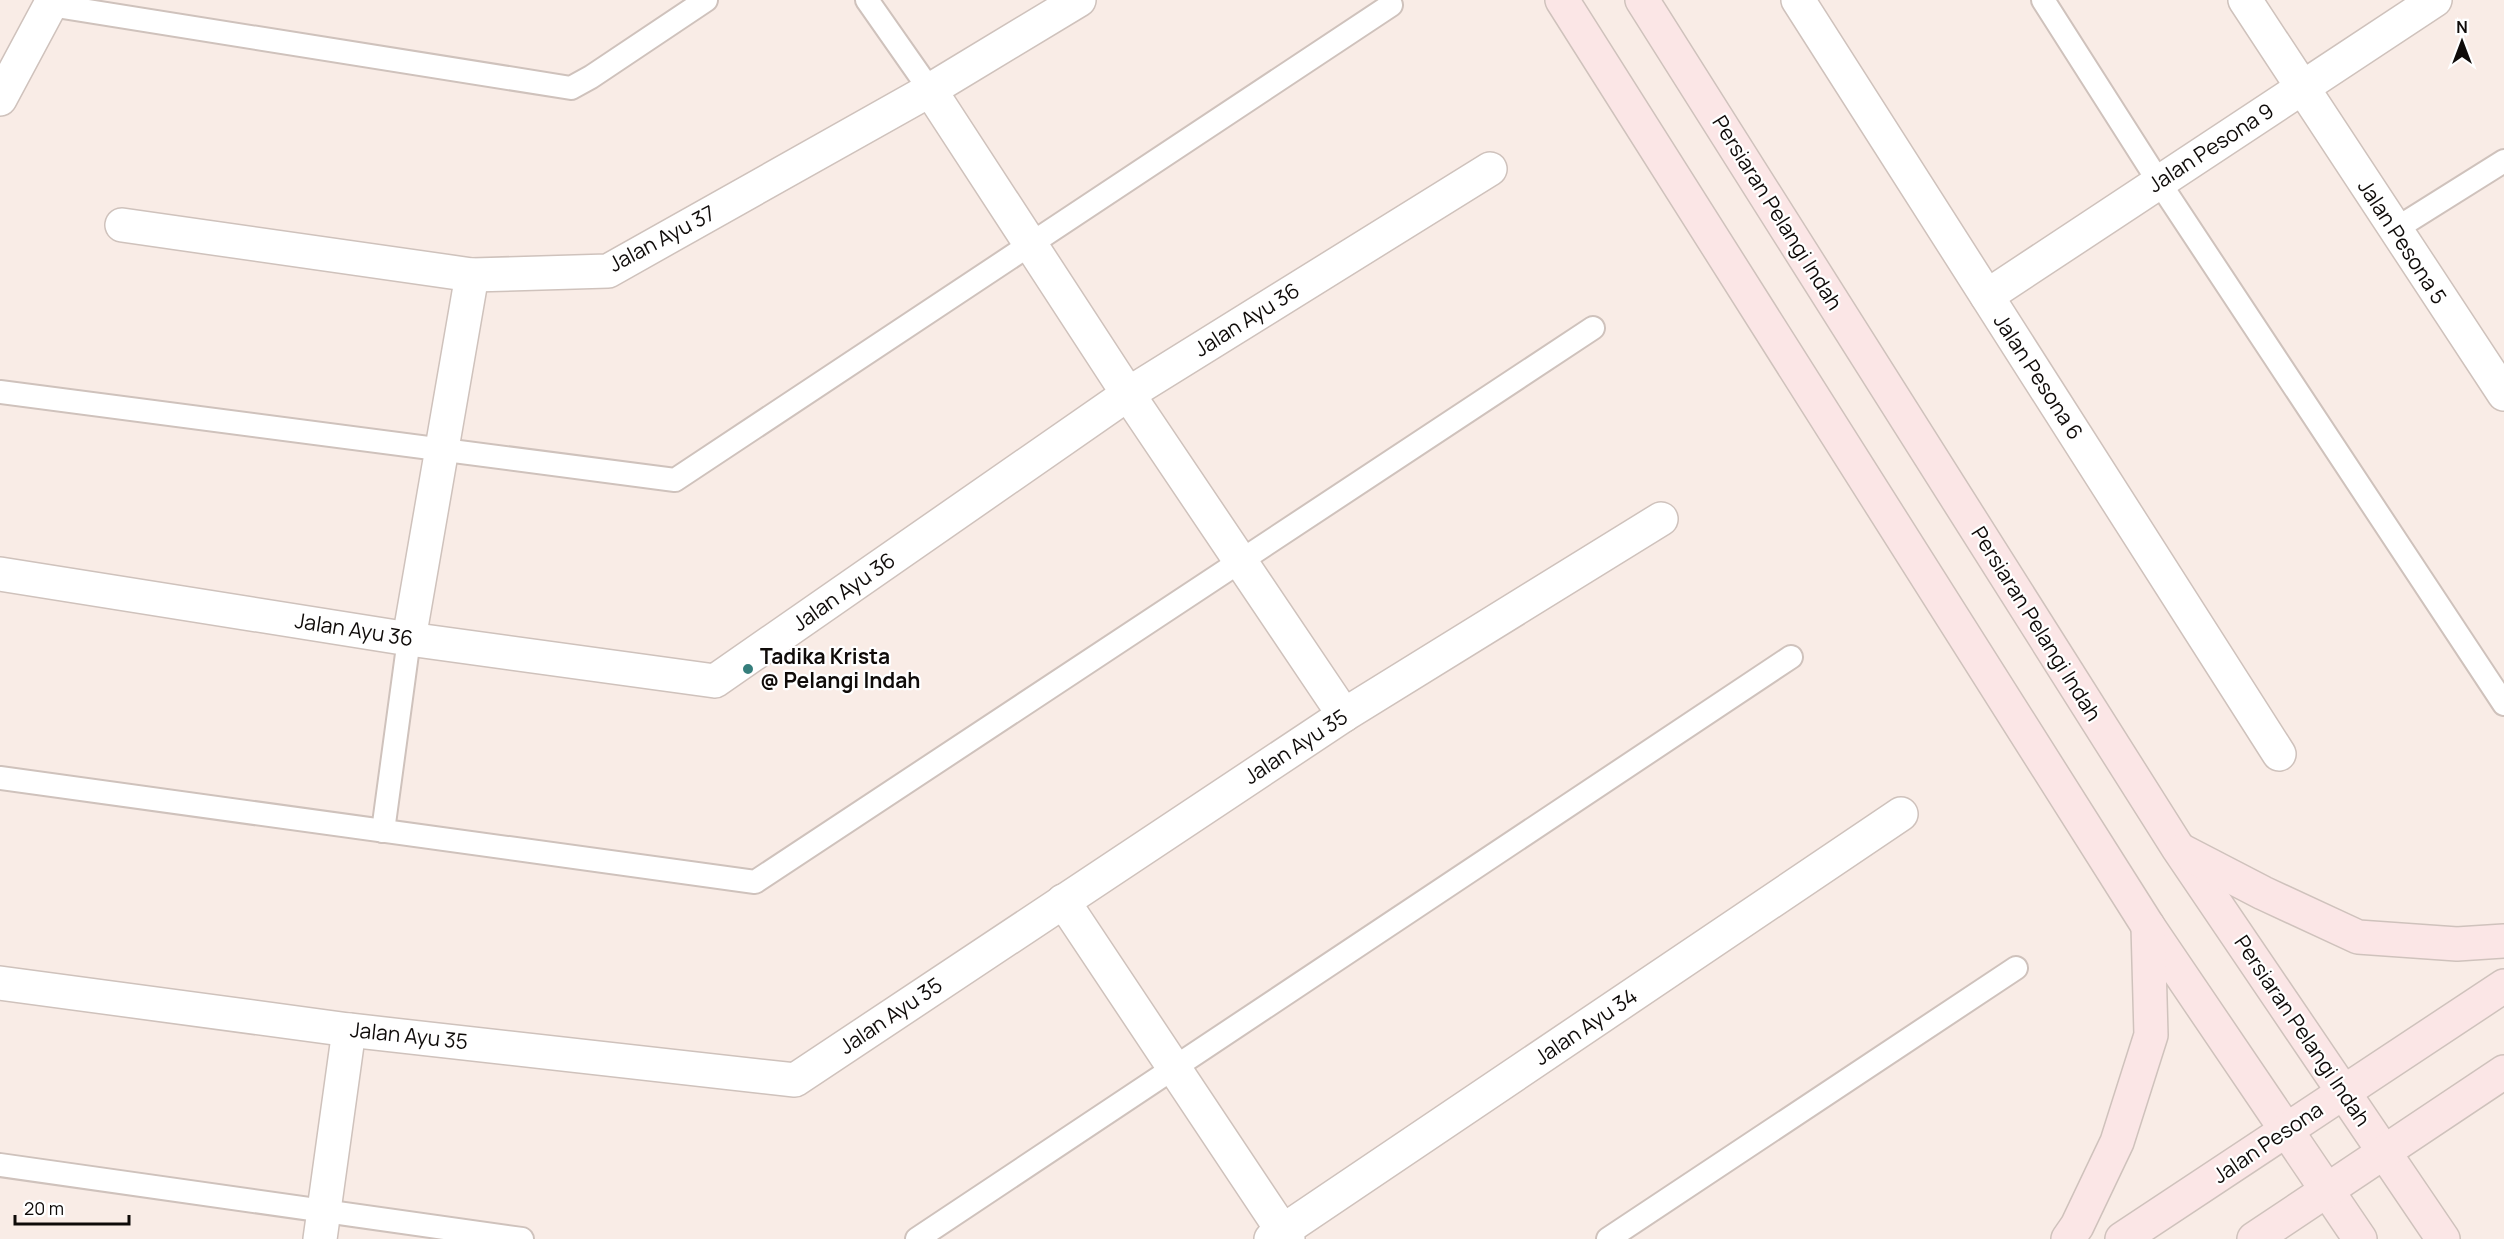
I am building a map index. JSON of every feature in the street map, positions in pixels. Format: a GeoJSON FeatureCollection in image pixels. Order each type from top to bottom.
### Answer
{"type":"FeatureCollection","features":[{"type":"Feature","properties":{"kind":"main road"},"geometry":{"type":"LineString","coordinates":[[1562,0],[2148,926],[2360,1239]]}},
{"type":"Feature","properties":{"kind":"main road","name":"Persiaran Pelangi Indah"},"geometry":{"type":"LineString","coordinates":[[1642,0],[2178,848],[2443,1239]]}},
{"type":"Feature","properties":{"kind":"main road"},"geometry":{"type":"LineString","coordinates":[[2178,848],[2263,893],[2358,937],[2457,944],[2504,941]]}},
{"type":"Feature","properties":{"kind":"main road"},"geometry":{"type":"LineString","coordinates":[[2068,1239],[2077,1226],[2117,1142],[2151,1035],[2148,926]]}},
{"type":"Feature","properties":{"kind":"main road","name":"Jalan Pesona"},"geometry":{"type":"LineString","coordinates":[[2122,1239],[2504,986]]}},
{"type":"Feature","properties":{"kind":"main road"},"geometry":{"type":"LineString","coordinates":[[2254,1239],[2504,1072]]}},
{"type":"Feature","properties":{"kind":"street","name":"Jalan Ayu 37"},"geometry":{"type":"LineString","coordinates":[[122,225],[472,275],[608,271],[930,90],[1079,0]]}},
{"type":"Feature","properties":{"kind":"street","name":"Jalan Pesona 6"},"geometry":{"type":"LineString","coordinates":[[1798,0],[2278,754]]}},
{"type":"Feature","properties":{"kind":"street","name":"Jalan Pesona 5"},"geometry":{"type":"LineString","coordinates":[[2245,0],[2394,230],[2504,394]]}},
{"type":"Feature","properties":{"kind":"street","name":"Jalan Pesona 9"},"geometry":{"type":"LineString","coordinates":[[1987,296],[2435,0]]}},
{"type":"Feature","properties":{"kind":"street"},"geometry":{"type":"LineString","coordinates":[[0,99],[12,50],[51,3]]}},
{"type":"Feature","properties":{"kind":"street"},"geometry":{"type":"LineString","coordinates":[[930,90],[1128,394],[1344,715]]}},
{"type":"Feature","properties":{"kind":"street","name":"Jalan Ayu 36"},"geometry":{"type":"LineString","coordinates":[[0,574],[409,639],[715,681],[1128,394],[1490,169]]}},
{"type":"Feature","properties":{"kind":"street"},"geometry":{"type":"LineString","coordinates":[[409,639],[472,275]]}},
{"type":"Feature","properties":{"kind":"street","name":"Jalan Ayu 35"},"geometry":{"type":"LineString","coordinates":[[0,982],[348,1030],[795,1080],[1344,715],[1660,519]]}},
{"type":"Feature","properties":{"kind":"street","name":"Jalan Ayu 34"},"geometry":{"type":"LineString","coordinates":[[1281,1237],[1901,814]]}},
{"type":"Feature","properties":{"kind":"street"},"geometry":{"type":"LineString","coordinates":[[1063,901],[1174,1068],[1281,1237]]}},
{"type":"Feature","properties":{"kind":"street"},"geometry":{"type":"LineString","coordinates":[[322,1225],[348,1030]]}},
{"type":"Feature","properties":{"kind":"lane"},"geometry":{"type":"LineString","coordinates":[[51,3],[571,88],[706,0]]}},
{"type":"Feature","properties":{"kind":"lane"},"geometry":{"type":"LineString","coordinates":[[867,0],[930,90]]}},
{"type":"Feature","properties":{"kind":"lane"},"geometry":{"type":"LineString","coordinates":[[2043,0],[2159,182],[2504,704]]}},
{"type":"Feature","properties":{"kind":"lane"},"geometry":{"type":"LineString","coordinates":[[0,392],[675,480],[1391,5]]}},
{"type":"Feature","properties":{"kind":"lane"},"geometry":{"type":"LineString","coordinates":[[2394,230],[2504,161]]}},
{"type":"Feature","properties":{"kind":"lane"},"geometry":{"type":"LineString","coordinates":[[0,778],[754,882],[1593,328]]}},
{"type":"Feature","properties":{"kind":"lane"},"geometry":{"type":"LineString","coordinates":[[383,831],[409,639]]}},
{"type":"Feature","properties":{"kind":"lane"},"geometry":{"type":"LineString","coordinates":[[917,1239],[1791,657]]}},
{"type":"Feature","properties":{"kind":"lane"},"geometry":{"type":"LineString","coordinates":[[1608,1239],[2016,968]]}},
{"type":"Feature","properties":{"kind":"lane"},"geometry":{"type":"LineString","coordinates":[[0,1165],[322,1225],[522,1239]]}},
{"type":"Feature","properties":{"kind":"place","name":"Tadika Krista @ Pelangi Indah"},"geometry":{"type":"Point","coordinates":[748,669]}}]}
